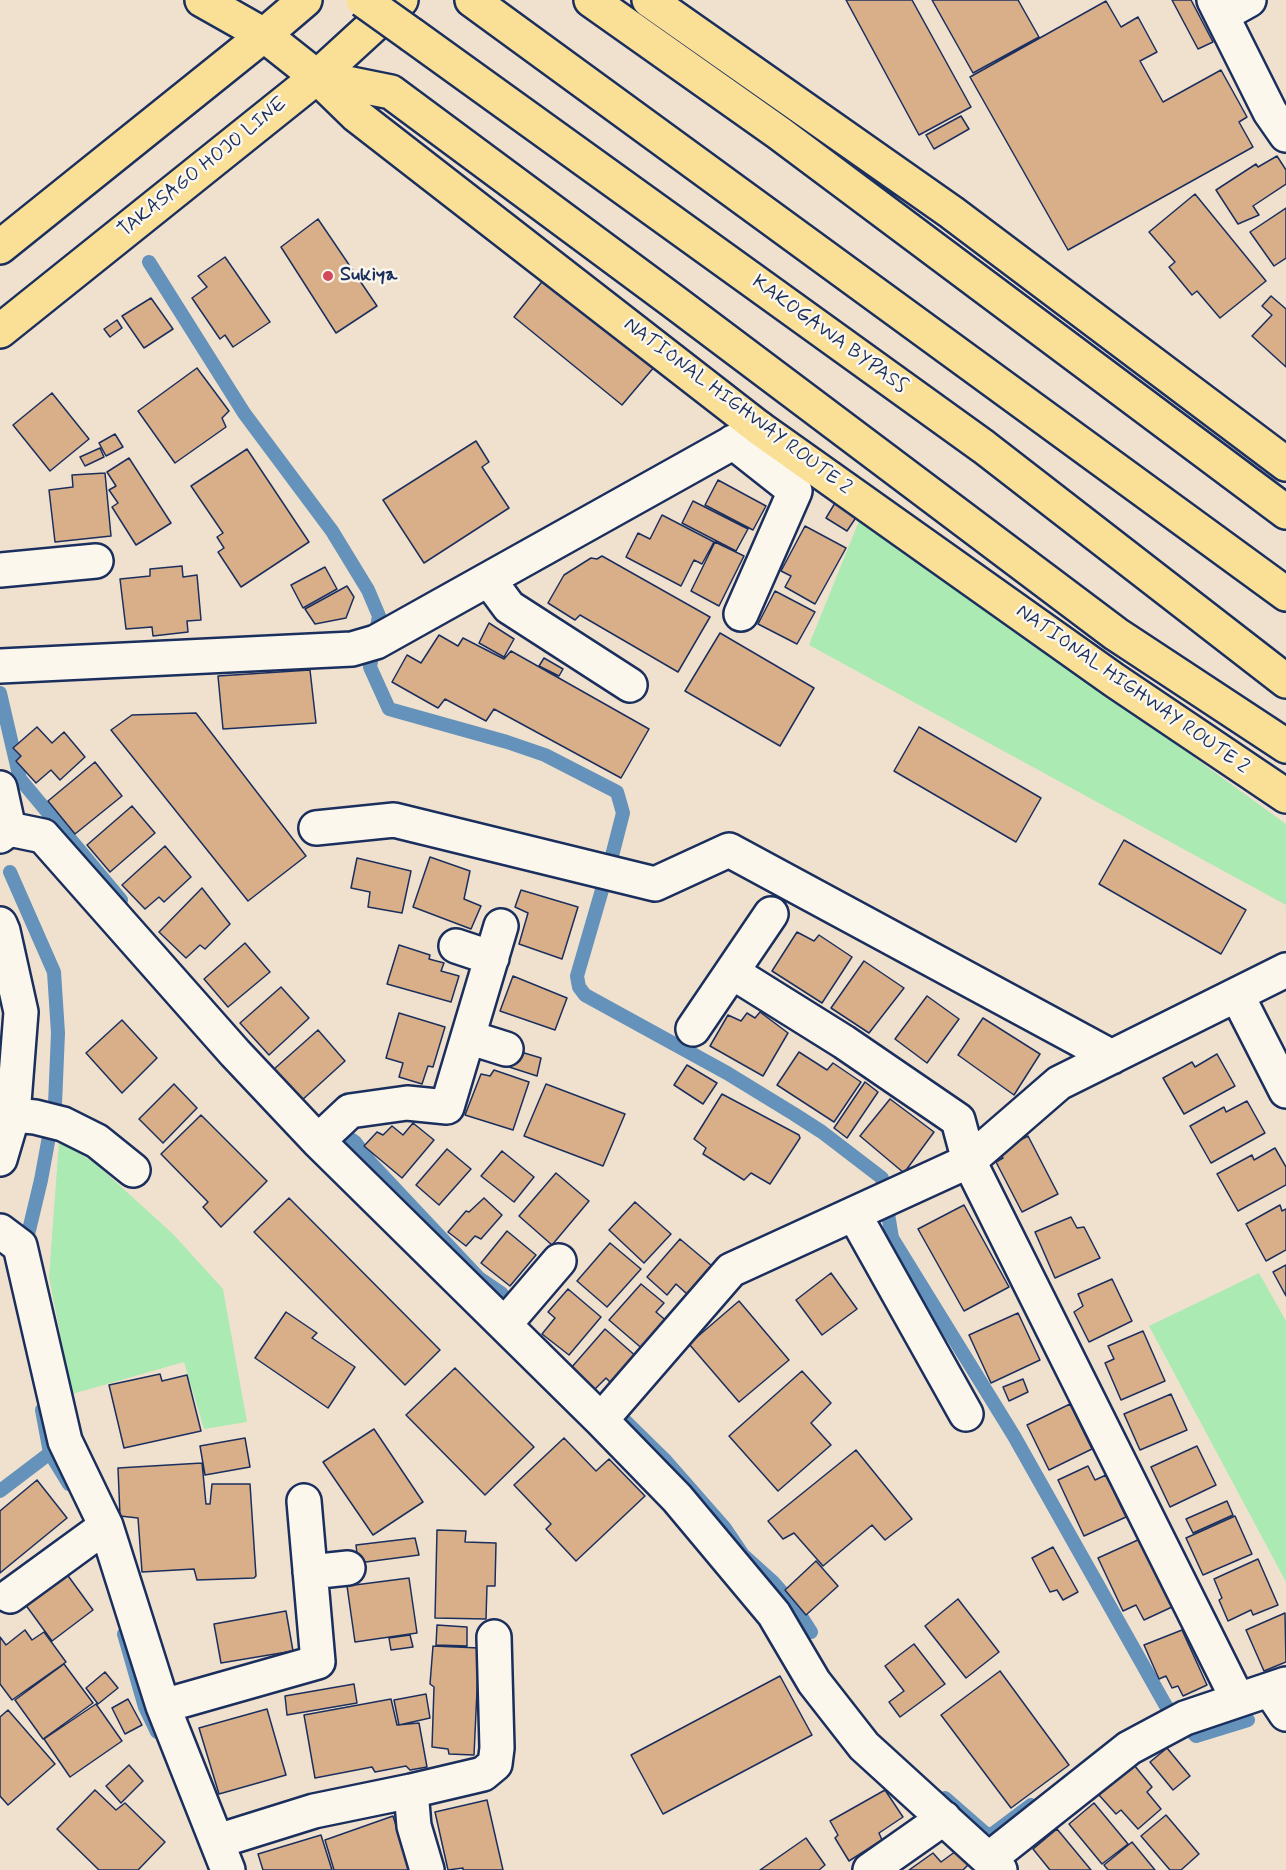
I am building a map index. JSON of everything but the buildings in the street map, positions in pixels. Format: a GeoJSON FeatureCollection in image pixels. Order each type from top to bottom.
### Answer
{"type":"FeatureCollection","features":[{"type":"Feature","properties":{"kind":"main road","name":"NATIONAL HIGHWAY ROUTE 2"},"geometry":{"type":"LineString","coordinates":[[202,0],[264,35],[317,77],[356,115],[746,435],[1286,796]]}},
{"type":"Feature","properties":{"kind":"main road"},"geometry":{"type":"LineString","coordinates":[[233,0],[264,35]]}},
{"type":"Feature","properties":{"kind":"main road"},"geometry":{"type":"LineString","coordinates":[[0,247],[305,0]]}},
{"type":"Feature","properties":{"kind":"main road","name":"KAKOGAWA BYPASS"},"geometry":{"type":"LineString","coordinates":[[363,0],[984,447],[1286,681]]}},
{"type":"Feature","properties":{"kind":"main road","name":"TAKASAGO HOJO LINE"},"geometry":{"type":"LineString","coordinates":[[0,331],[317,77],[401,0]]}},
{"type":"Feature","properties":{"kind":"main road"},"geometry":{"type":"LineString","coordinates":[[472,0],[1286,594]]}},
{"type":"Feature","properties":{"kind":"main road"},"geometry":{"type":"LineString","coordinates":[[591,0],[778,133],[1286,512]]}},
{"type":"Feature","properties":{"kind":"main road"},"geometry":{"type":"LineString","coordinates":[[649,0],[951,212],[1286,464]]}},
{"type":"Feature","properties":{"kind":"main road"},"geometry":{"type":"LineString","coordinates":[[317,77],[391,92],[683,308],[1116,634],[1286,746]]}},
{"type":"Feature","properties":{"kind":"street"},"geometry":{"type":"LineString","coordinates":[[1228,5],[1270,112],[1286,135]]}},
{"type":"Feature","properties":{"kind":"street"},"geometry":{"type":"LineString","coordinates":[[0,666],[352,648],[376,642],[746,435],[795,491],[741,614]]}},
{"type":"Feature","properties":{"kind":"street"},"geometry":{"type":"LineString","coordinates":[[0,570],[96,561]]}},
{"type":"Feature","properties":{"kind":"street"},"geometry":{"type":"LineString","coordinates":[[489,580],[509,607],[630,685]]}},
{"type":"Feature","properties":{"kind":"street"},"geometry":{"type":"LineString","coordinates":[[0,788],[5,832],[43,836],[235,1053],[318,1141],[505,1324],[676,1498],[774,1614],[814,1682],[864,1746],[994,1865],[1129,1748],[1179,1722],[1238,1700],[1281,1696]]}},
{"type":"Feature","properties":{"kind":"street"},"geometry":{"type":"LineString","coordinates":[[316,828],[394,819],[655,884],[729,850],[1112,1057]]}},
{"type":"Feature","properties":{"kind":"street"},"geometry":{"type":"LineString","coordinates":[[693,1029],[771,914]]}},
{"type":"Feature","properties":{"kind":"street"},"geometry":{"type":"LineString","coordinates":[[0,924],[21,1012],[37,1119]]}},
{"type":"Feature","properties":{"kind":"street"},"geometry":{"type":"LineString","coordinates":[[318,1141],[350,1112],[407,1103],[447,1107],[501,926]]}},
{"type":"Feature","properties":{"kind":"street"},"geometry":{"type":"LineString","coordinates":[[456,946],[492,958]]}},
{"type":"Feature","properties":{"kind":"street"},"geometry":{"type":"LineString","coordinates":[[601,1420],[731,1270],[969,1161],[1059,1083],[1286,970]]}},
{"type":"Feature","properties":{"kind":"street"},"geometry":{"type":"LineString","coordinates":[[732,972],[844,1042],[958,1120],[969,1161],[1238,1700]]}},
{"type":"Feature","properties":{"kind":"street"},"geometry":{"type":"LineString","coordinates":[[1237,995],[1286,1090]]}},
{"type":"Feature","properties":{"kind":"street"},"geometry":{"type":"LineString","coordinates":[[468,1037],[506,1049]]}},
{"type":"Feature","properties":{"kind":"street"},"geometry":{"type":"LineString","coordinates":[[0,1159],[37,1119]]}},
{"type":"Feature","properties":{"kind":"street"},"geometry":{"type":"LineString","coordinates":[[37,1119],[97,1140],[133,1170]]}},
{"type":"Feature","properties":{"kind":"street"},"geometry":{"type":"LineString","coordinates":[[854,1214],[966,1414]]}},
{"type":"Feature","properties":{"kind":"street"},"geometry":{"type":"LineString","coordinates":[[10,1238],[28,1279],[65,1441],[103,1528],[163,1706],[223,1856],[314,1811],[483,1774],[495,1764],[497,1748],[494,1637]]}},
{"type":"Feature","properties":{"kind":"street"},"geometry":{"type":"LineString","coordinates":[[505,1324],[559,1261]]}},
{"type":"Feature","properties":{"kind":"street"},"geometry":{"type":"LineString","coordinates":[[163,1706],[318,1662],[304,1501]]}},
{"type":"Feature","properties":{"kind":"street"},"geometry":{"type":"LineString","coordinates":[[10,1596],[103,1528]]}},
{"type":"Feature","properties":{"kind":"street"},"geometry":{"type":"LineString","coordinates":[[310,1572],[348,1568]]}},
{"type":"Feature","properties":{"kind":"street"},"geometry":{"type":"LineString","coordinates":[[411,1791],[414,1826],[427,1870]]}},
{"type":"Feature","properties":{"kind":"street"},"geometry":{"type":"LineString","coordinates":[[870,1870],[944,1818]]}},
{"type":"Feature","properties":{"kind":"green space"},"geometry":{"type":"Polygon","coordinates":[[[861,516],[1286,824],[1286,905],[809,645],[861,516]]]}},
{"type":"Feature","properties":{"kind":"green space"},"geometry":{"type":"Polygon","coordinates":[[[59,1141],[95,1163],[173,1234],[223,1289],[247,1422],[204,1429],[184,1362],[72,1394],[49,1277],[59,1141]]]}},
{"type":"Feature","properties":{"kind":"green space"},"geometry":{"type":"Polygon","coordinates":[[[1259,1273],[1286,1321],[1286,1582],[1149,1326],[1259,1273]]]}},
{"type":"Feature","properties":{"kind":"waterway"},"geometry":{"type":"LineString","coordinates":[[149,262],[244,413],[332,531],[368,590],[379,616],[370,667],[389,709],[545,755],[617,792],[623,813],[577,976],[579,987],[585,995],[727,1073],[794,1114],[822,1132],[882,1178],[892,1238],[1014,1436],[1166,1706],[1196,1736],[1248,1720]]}},
{"type":"Feature","properties":{"kind":"waterway"},"geometry":{"type":"LineString","coordinates":[[0,693],[20,779],[121,900]]}},
{"type":"Feature","properties":{"kind":"waterway"},"geometry":{"type":"LineString","coordinates":[[10,872],[54,972],[58,1033],[55,1104],[41,1180],[25,1247]]}},
{"type":"Feature","properties":{"kind":"waterway"},"geometry":{"type":"LineString","coordinates":[[332,1126],[355,1142],[370,1162],[479,1278],[501,1293],[515,1312]]}},
{"type":"Feature","properties":{"kind":"waterway"},"geometry":{"type":"LineString","coordinates":[[42,1410],[50,1453],[69,1484]]}},
{"type":"Feature","properties":{"kind":"waterway"},"geometry":{"type":"LineString","coordinates":[[616,1412],[666,1461],[724,1527],[743,1555],[774,1583],[795,1607],[811,1632]]}},
{"type":"Feature","properties":{"kind":"waterway"},"geometry":{"type":"LineString","coordinates":[[0,1491],[50,1453]]}},
{"type":"Feature","properties":{"kind":"waterway"},"geometry":{"type":"LineString","coordinates":[[124,1634],[145,1707],[157,1732]]}},
{"type":"Feature","properties":{"kind":"waterway"},"geometry":{"type":"LineString","coordinates":[[945,1798],[985,1833],[991,1835],[1031,1805]]}},
{"type":"Feature","properties":{"kind":"place","name":"Sukiya"},"geometry":{"type":"Point","coordinates":[328,276]}}]}
